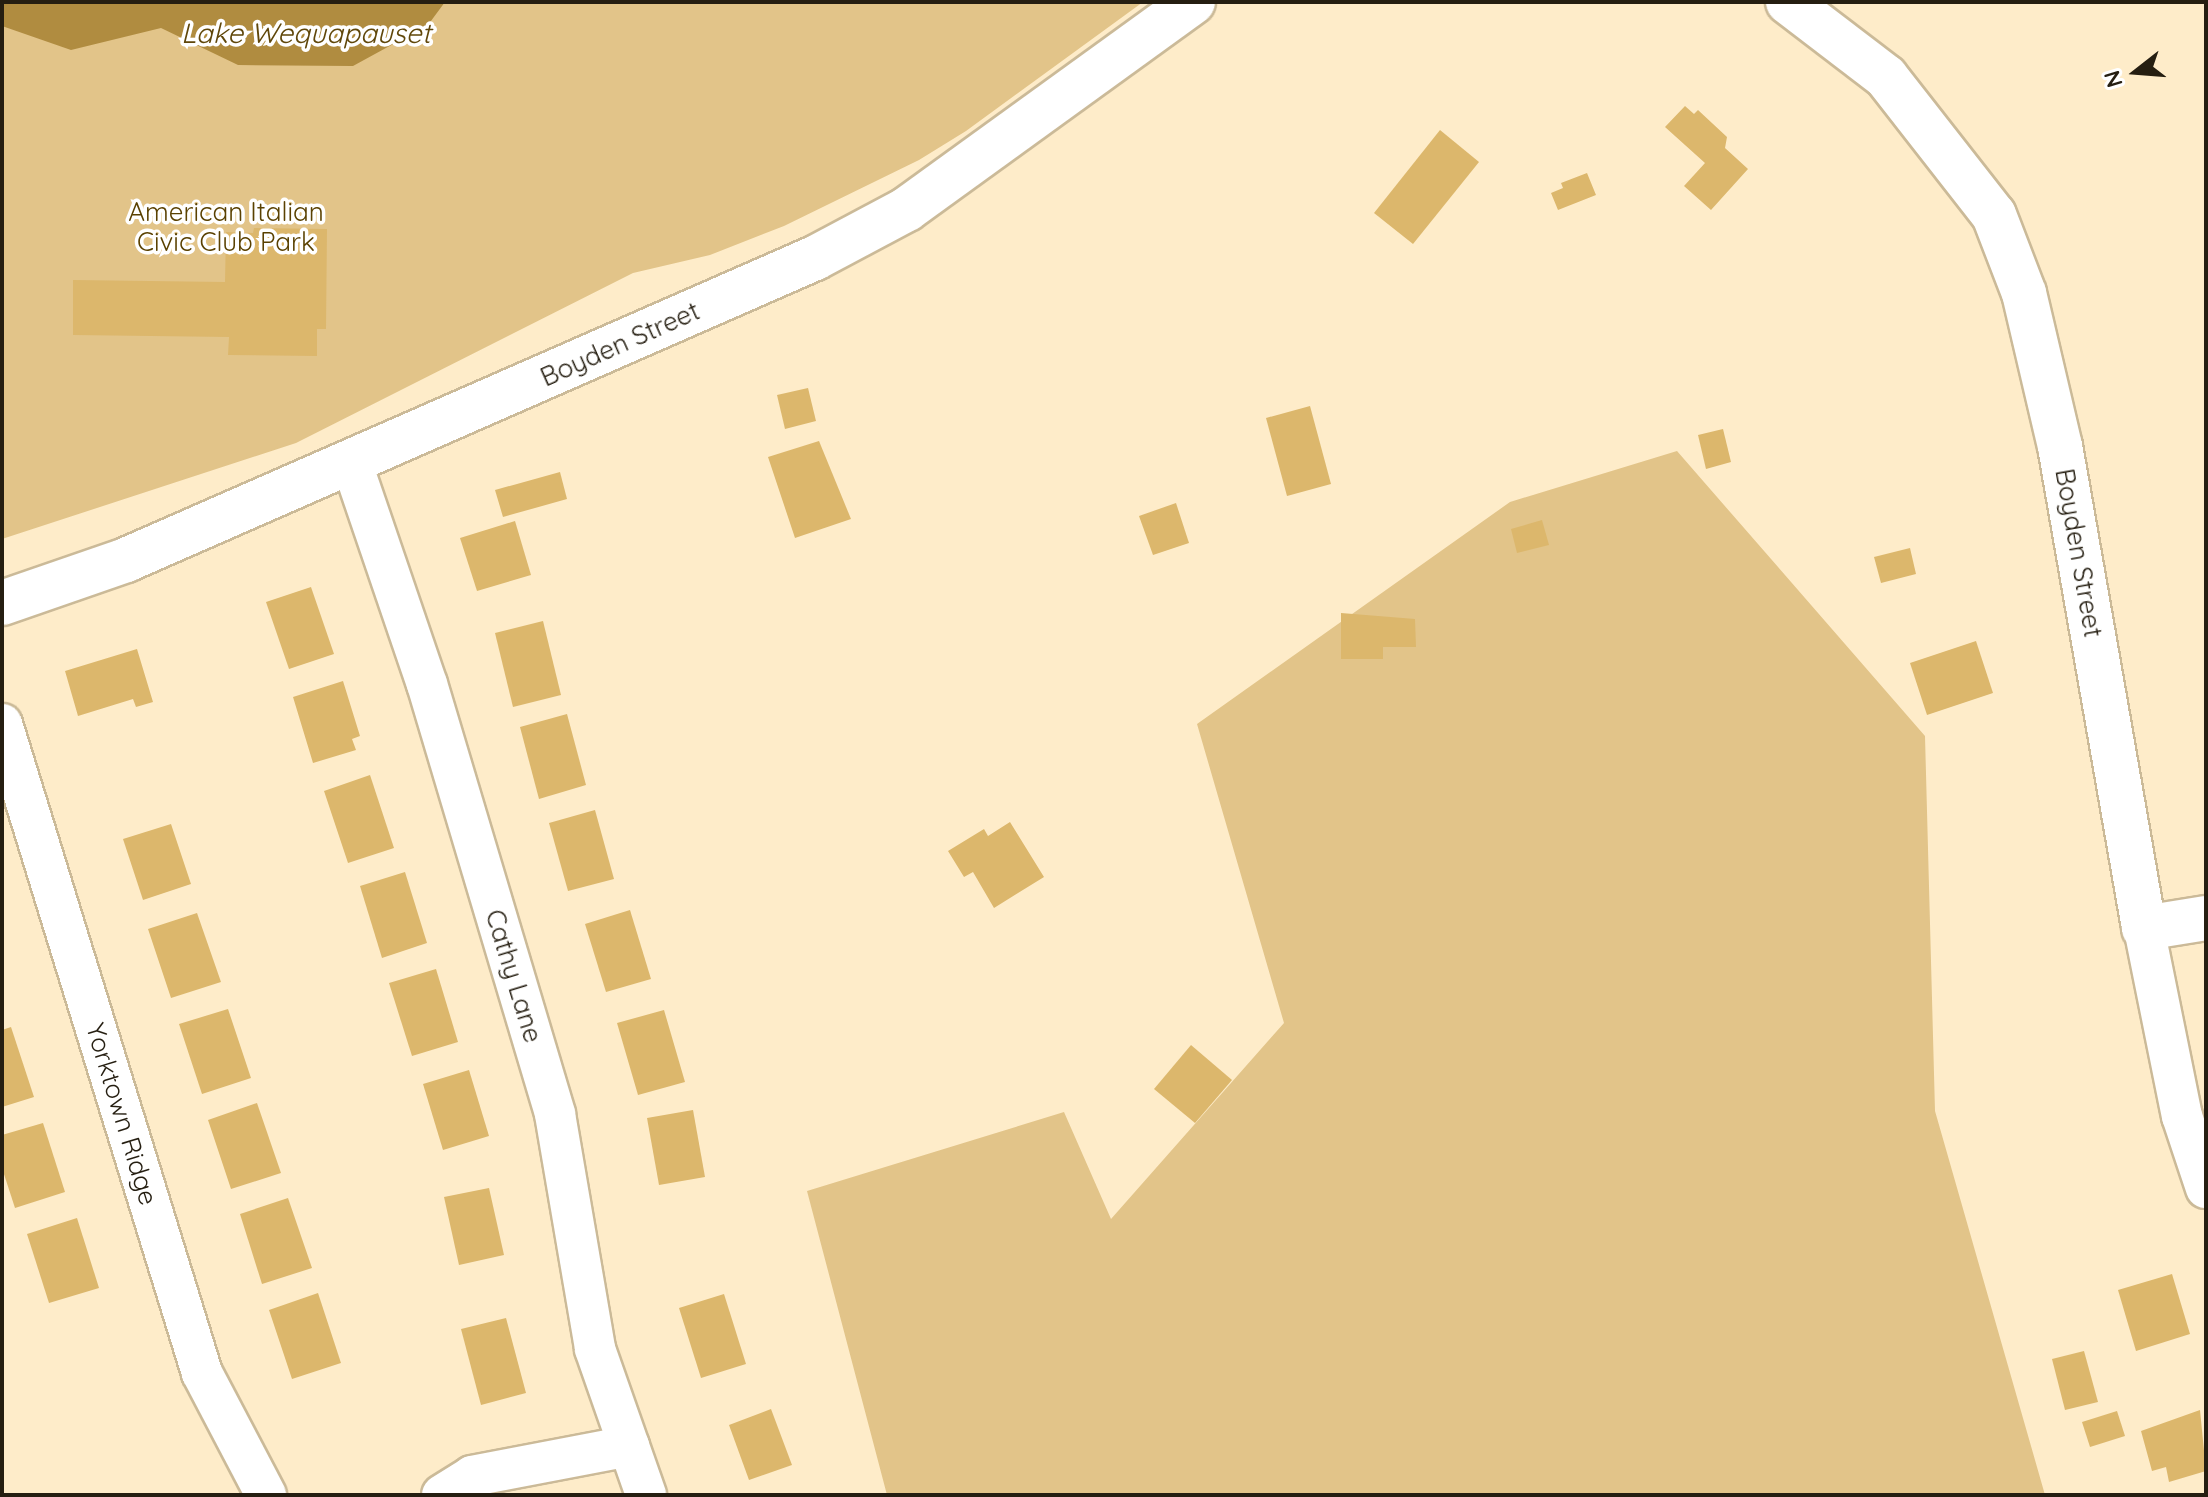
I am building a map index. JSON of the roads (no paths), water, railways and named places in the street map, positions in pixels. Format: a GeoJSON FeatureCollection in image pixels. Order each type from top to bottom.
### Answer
{"type":"FeatureCollection","features":[{"type":"Feature","properties":{"kind":"street","name":"Boyden Street"},"geometry":{"type":"LineString","coordinates":[[2,603],[126,560],[352,464],[815,258],[907,209],[1193,2]]}},
{"type":"Feature","properties":{"kind":"street","name":"Boyden Street"},"geometry":{"type":"LineString","coordinates":[[1788,2],[1886,77],[1938,138],[1994,215],[2024,293],[2060,446],[2144,928],[2182,1116],[2206,1188]]}},
{"type":"Feature","properties":{"kind":"street","name":"Cathy Lane"},"geometry":{"type":"LineString","coordinates":[[352,464],[427,684],[555,1114],[595,1349],[646,1495]]}},
{"type":"Feature","properties":{"kind":"street","name":"Yorktown Ridge"},"geometry":{"type":"LineString","coordinates":[[2,724],[202,1373],[266,1495]]}},
{"type":"Feature","properties":{"kind":"street"},"geometry":{"type":"LineString","coordinates":[[2144,928],[2206,918]]}},
{"type":"Feature","properties":{"kind":"street"},"geometry":{"type":"LineString","coordinates":[[442,1495],[472,1476],[629,1446]]}},
{"type":"Feature","properties":{"kind":"water","name":"Lake Wequapauset"},"geometry":{"type":"Polygon","coordinates":[[[2,2],[445,2],[428,25],[353,66],[238,65],[161,28],[71,50],[2,26],[2,2]]]}},
{"type":"Feature","properties":{"kind":"park label","name":"American Italian Civic Club Park"},"geometry":{"type":"Point","coordinates":[226,227]}}]}
